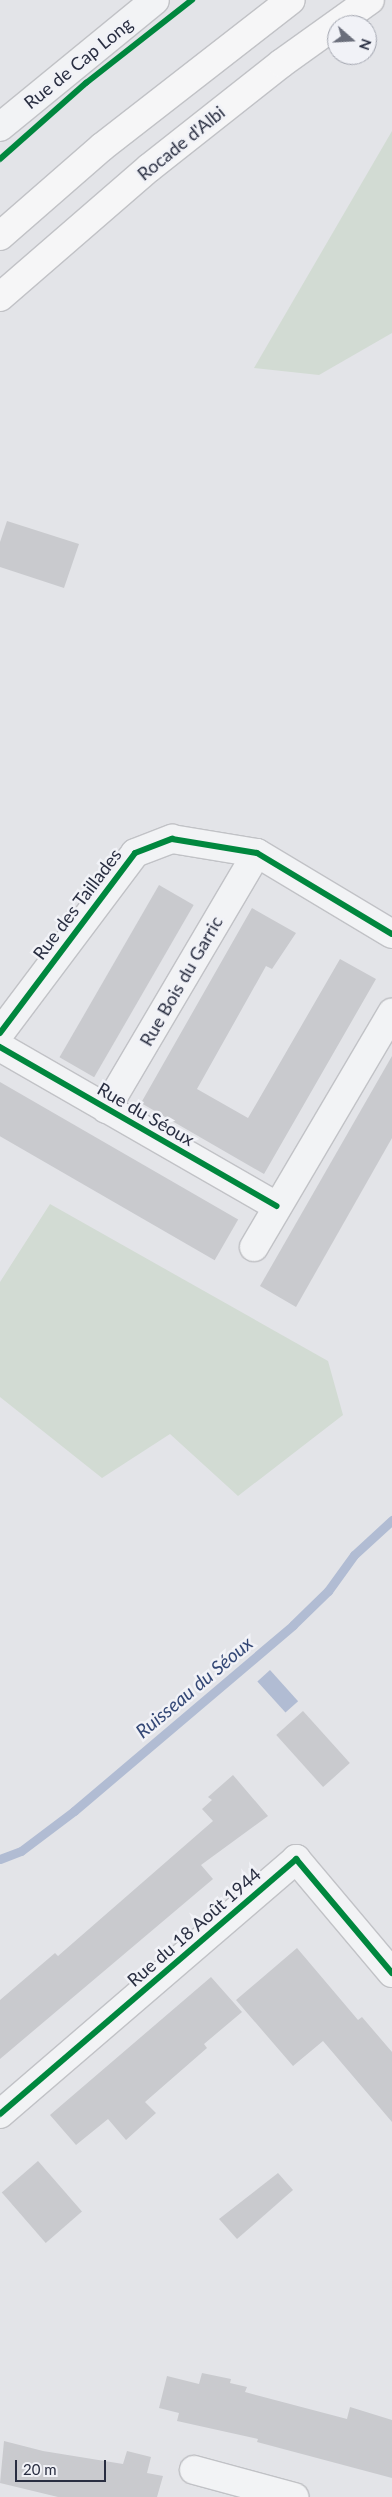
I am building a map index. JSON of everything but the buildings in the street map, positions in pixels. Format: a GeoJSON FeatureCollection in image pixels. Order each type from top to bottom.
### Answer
{"type":"FeatureCollection","features":[{"type":"Feature","properties":{"kind":"highway"},"geometry":{"type":"LineString","coordinates":[[0,236],[102,147],[291,0]]}},
{"type":"Feature","properties":{"kind":"highway","name":"Rocade d'Albi"},"geometry":{"type":"LineString","coordinates":[[0,297],[149,168],[282,63],[370,0]]}},
{"type":"Feature","properties":{"kind":"street","name":"Rue de Cap Long"},"geometry":{"type":"LineString","coordinates":[[0,126],[155,0]]}},
{"type":"Feature","properties":{"kind":"street","name":"Rue des Taillades"},"geometry":{"type":"LineString","coordinates":[[0,1033],[135,853],[172,838],[256,853],[392,934]]}},
{"type":"Feature","properties":{"kind":"street","name":"Rue Bois du Garric"},"geometry":{"type":"LineString","coordinates":[[106,1109],[256,853]]}},
{"type":"Feature","properties":{"kind":"street"},"geometry":{"type":"LineString","coordinates":[[254,1247],[392,1014]]}},
{"type":"Feature","properties":{"kind":"street","name":"Rue du Séoux"},"geometry":{"type":"LineString","coordinates":[[0,1047],[277,1206]]}},
{"type":"Feature","properties":{"kind":"street","name":"Rue du 18 Août 1944"},"geometry":{"type":"LineString","coordinates":[[0,2114],[296,1859],[392,1973]]}},
{"type":"Feature","properties":{"kind":"street"},"geometry":{"type":"LineString","coordinates":[[194,2470],[294,2497]]}},
{"type":"Feature","properties":{"kind":"shaded area"},"geometry":{"type":"Polygon","coordinates":[[[392,131],[392,333],[319,375],[254,368],[392,131]]]}},
{"type":"Feature","properties":{"kind":"shaded area"},"geometry":{"type":"Polygon","coordinates":[[[50,1204],[328,1361],[343,1415],[238,1496],[170,1434],[102,1478],[0,1397],[0,1282],[50,1204]]]}},
{"type":"Feature","properties":{"kind":"water"},"geometry":{"type":"Polygon","coordinates":[[[270,1670],[298,1701],[285,1713],[257,1681],[270,1670]]]}},
{"type":"Feature","properties":{"kind":"waterway","name":"Ruisseau du Séoux"},"geometry":{"type":"LineString","coordinates":[[0,1859],[21,1851],[74,1811],[293,1625],[328,1591],[354,1555],[392,1520]]}},
{"type":"Feature","properties":{"kind":"cycle path"},"geometry":{"type":"LineString","coordinates":[[0,159],[86,83],[192,0]]}},
{"type":"Feature","properties":{"kind":"cycle path"},"geometry":{"type":"LineString","coordinates":[[0,1033],[135,853],[172,839],[257,853],[392,934]]}},
{"type":"Feature","properties":{"kind":"cycle path"},"geometry":{"type":"LineString","coordinates":[[0,1047],[277,1206]]}},
{"type":"Feature","properties":{"kind":"cycle path"},"geometry":{"type":"LineString","coordinates":[[0,2114],[296,1859],[392,1973]]}}]}
